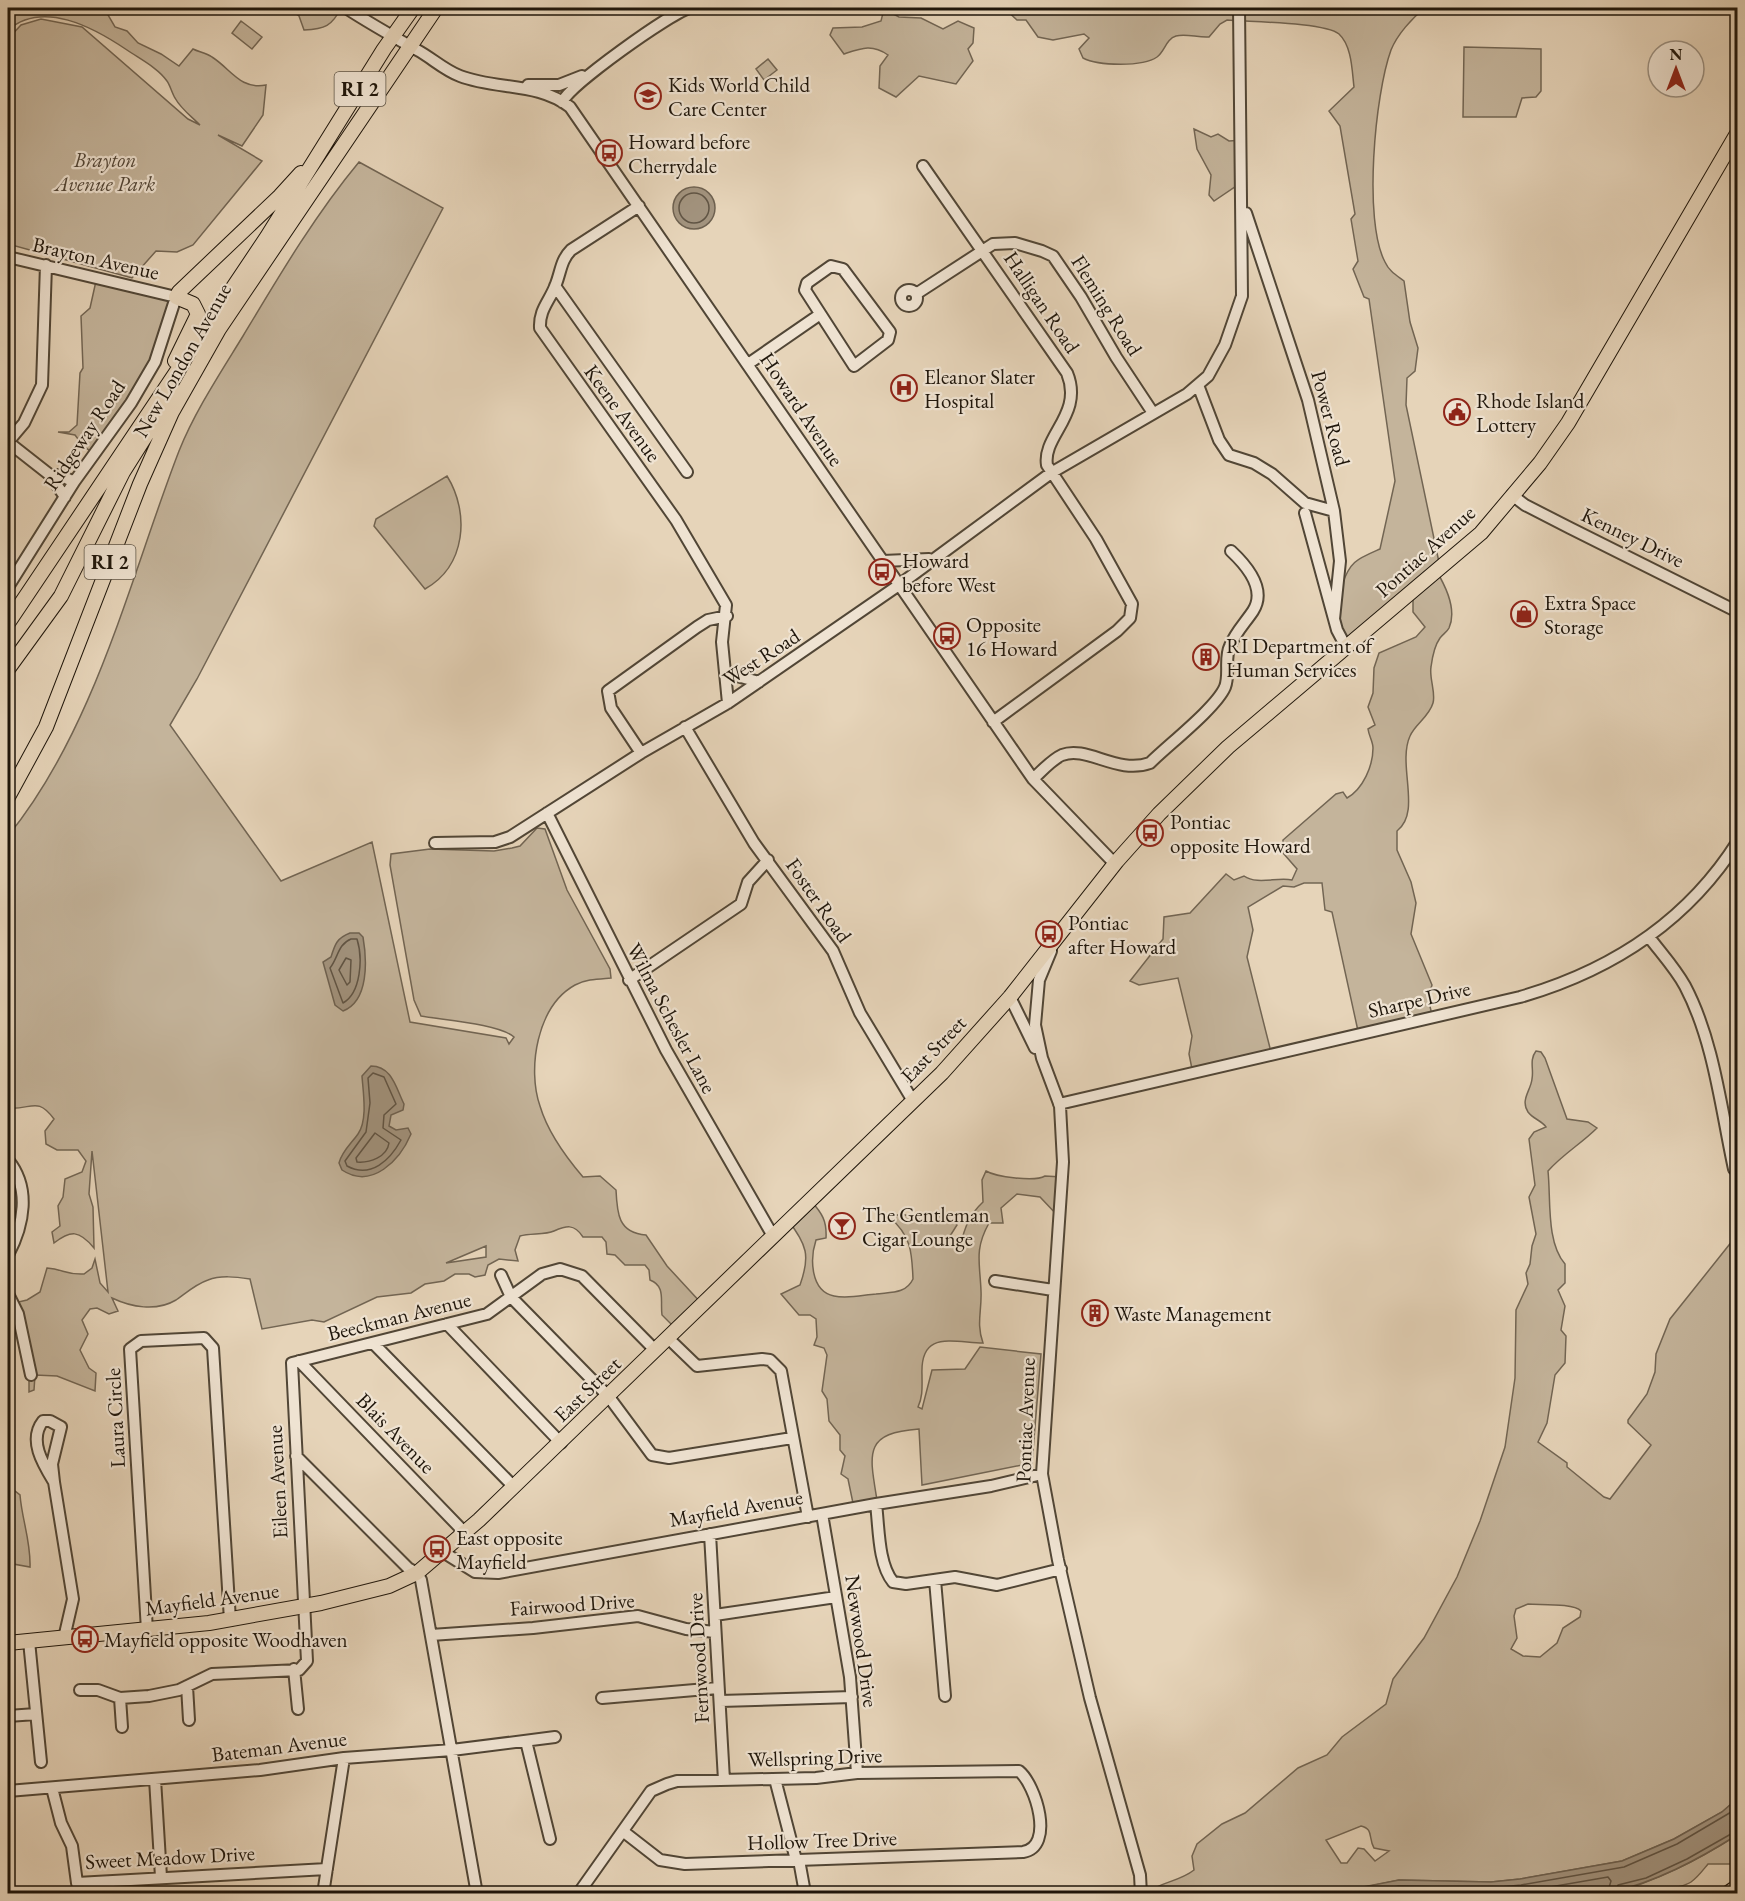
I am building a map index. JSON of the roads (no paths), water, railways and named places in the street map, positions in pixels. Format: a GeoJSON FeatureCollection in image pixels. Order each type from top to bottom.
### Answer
{"type":"FeatureCollection","features":[{"type":"Feature","properties":{"kind":"highway"},"geometry":{"type":"LineString","coordinates":[[1728,1893],[1737,1887]]}},
{"type":"Feature","properties":{"kind":"main road","name":"New London Avenue"},"geometry":{"type":"LineString","coordinates":[[8,622],[267,237],[413,8]]}},
{"type":"Feature","properties":{"kind":"main road","name":"New London Avenue"},"geometry":{"type":"LineString","coordinates":[[8,797],[46,727],[157,444],[219,329],[436,8]]}},
{"type":"Feature","properties":{"kind":"main road","name":"Pontiac Avenue"},"geometry":{"type":"LineString","coordinates":[[1010,997],[1115,864],[1159,814],[1201,772],[1481,533],[1540,464],[1568,423],[1732,152],[1737,132]]}},
{"type":"Feature","properties":{"kind":"main road"},"geometry":{"type":"LineString","coordinates":[[152,406],[198,317],[193,304],[176,297],[280,196],[328,142]]}},
{"type":"Feature","properties":{"kind":"main road"},"geometry":{"type":"LineString","coordinates":[[8,669],[61,596],[123,471],[146,433],[196,358],[219,329]]}},
{"type":"Feature","properties":{"kind":"main road","name":"East Street"},"geometry":{"type":"LineString","coordinates":[[417,1573],[465,1533],[609,1397],[942,1073],[1010,997]]}},
{"type":"Feature","properties":{"kind":"main road","name":"Mayfield Avenue"},"geometry":{"type":"LineString","coordinates":[[8,1643],[230,1620],[303,1607],[389,1586],[417,1573]]}},
{"type":"Feature","properties":{"kind":"street","name":"Howard Avenue"},"geometry":{"type":"LineString","coordinates":[[346,8],[392,38],[460,76],[543,93],[562,102],[582,121],[1033,779],[1115,864]]}},
{"type":"Feature","properties":{"kind":"street"},"geometry":{"type":"LineString","coordinates":[[562,102],[568,94],[606,63],[678,12],[689,8]]}},
{"type":"Feature","properties":{"kind":"street","name":"Power Road"},"geometry":{"type":"LineString","coordinates":[[1086,453],[1198,385],[1213,369],[1239,309],[1242,296],[1242,203],[1239,8]]}},
{"type":"Feature","properties":{"kind":"street"},"geometry":{"type":"LineString","coordinates":[[514,86],[565,84],[606,63]]}},
{"type":"Feature","properties":{"kind":"street","name":"Halligan Road"},"geometry":{"type":"LineString","coordinates":[[923,166],[982,248],[1070,380],[1071,396],[1068,412],[1046,459],[1051,473]]}},
{"type":"Feature","properties":{"kind":"street","name":"Power Road"},"geometry":{"type":"LineString","coordinates":[[1242,203],[1308,400],[1334,511],[1340,561],[1334,619],[1346,647]]}},
{"type":"Feature","properties":{"kind":"street","name":"Keene Avenue"},"geometry":{"type":"LineString","coordinates":[[639,206],[571,250],[564,258],[555,286],[540,316],[540,328],[545,339],[676,520],[726,604],[727,616],[722,642],[728,703]]}},
{"type":"Feature","properties":{"kind":"street","name":"Fleming Road"},"geometry":{"type":"LineString","coordinates":[[916,294],[982,248],[993,244],[1016,243],[1053,256],[1082,297],[1116,357],[1153,413]]}},
{"type":"Feature","properties":{"kind":"street","name":"Brayton Avenue"},"geometry":{"type":"LineString","coordinates":[[8,257],[176,297]]}},
{"type":"Feature","properties":{"kind":"street"},"geometry":{"type":"LineString","coordinates":[[46,265],[42,385],[24,423],[8,442],[50,475],[65,497]]}},
{"type":"Feature","properties":{"kind":"street"},"geometry":{"type":"LineString","coordinates":[[831,266],[843,269],[890,332],[888,340],[854,366],[819,315],[805,290],[807,283],[831,266]]}},
{"type":"Feature","properties":{"kind":"street"},"geometry":{"type":"LineString","coordinates":[[555,286],[687,472]]}},
{"type":"Feature","properties":{"kind":"street","name":"Ridgeway Road"},"geometry":{"type":"LineString","coordinates":[[8,587],[74,482],[132,403],[155,362],[176,297]]}},
{"type":"Feature","properties":{"kind":"street"},"geometry":{"type":"LineString","coordinates":[[747,364],[819,315]]}},
{"type":"Feature","properties":{"kind":"street"},"geometry":{"type":"LineString","coordinates":[[1198,385],[1219,440],[1229,455],[1254,463],[1272,474],[1305,503],[1334,511]]}},
{"type":"Feature","properties":{"kind":"street","name":"West Road"},"geometry":{"type":"LineString","coordinates":[[435,843],[503,840],[641,753],[728,703],[899,585],[1051,473],[1086,453]]}},
{"type":"Feature","properties":{"kind":"street"},"geometry":{"type":"LineString","coordinates":[[993,722],[1117,632],[1130,618],[1132,604],[1096,539],[1051,473]]}},
{"type":"Feature","properties":{"kind":"street"},"geometry":{"type":"LineString","coordinates":[[50,475],[60,476],[74,482]]}},
{"type":"Feature","properties":{"kind":"street","name":"Kenney Drive"},"geometry":{"type":"LineString","coordinates":[[1512,495],[1561,524],[1737,612]]}},
{"type":"Feature","properties":{"kind":"street"},"geometry":{"type":"LineString","coordinates":[[1305,513],[1334,619]]}},
{"type":"Feature","properties":{"kind":"street"},"geometry":{"type":"LineString","coordinates":[[1033,779],[1057,758],[1068,753],[1086,755],[1117,765],[1143,766],[1150,763],[1211,706],[1224,688],[1228,648],[1254,609],[1257,597],[1255,584],[1247,566],[1231,551]]}},
{"type":"Feature","properties":{"kind":"street"},"geometry":{"type":"LineString","coordinates":[[883,561],[918,561],[933,558]]}},
{"type":"Feature","properties":{"kind":"street"},"geometry":{"type":"LineString","coordinates":[[641,753],[611,708],[608,691],[708,620],[727,616]]}},
{"type":"Feature","properties":{"kind":"street"},"geometry":{"type":"LineString","coordinates":[[726,673],[759,682]]}},
{"type":"Feature","properties":{"kind":"street","name":"Foster Road"},"geometry":{"type":"LineString","coordinates":[[685,727],[754,843],[833,951],[860,1013],[913,1101]]}},
{"type":"Feature","properties":{"kind":"street","name":"Wilma Schesler Lane"},"geometry":{"type":"LineString","coordinates":[[547,813],[681,1080],[773,1236]]}},
{"type":"Feature","properties":{"kind":"street","name":"Sharpe Drive"},"geometry":{"type":"LineString","coordinates":[[1059,1104],[1520,997],[1592,972],[1649,937],[1702,888],[1737,841]]}},
{"type":"Feature","properties":{"kind":"street"},"geometry":{"type":"LineString","coordinates":[[629,980],[741,904],[748,882],[768,860]]}},
{"type":"Feature","properties":{"kind":"street","name":"Pontiac Avenue"},"geometry":{"type":"LineString","coordinates":[[1042,1058],[1035,1025],[1035,1004],[1044,965],[1059,934]]}},
{"type":"Feature","properties":{"kind":"street"},"geometry":{"type":"LineString","coordinates":[[1649,937],[1672,966],[1691,999],[1704,1037],[1734,1169]]}},
{"type":"Feature","properties":{"kind":"street","name":"Pontiac Avenue"},"geometry":{"type":"LineString","coordinates":[[1010,997],[1042,1058],[1059,1104],[1063,1162],[1042,1473],[1060,1569],[1090,1698],[1141,1888]]}},
{"type":"Feature","properties":{"kind":"street"},"geometry":{"type":"LineString","coordinates":[[8,1160],[17,1172],[23,1190],[22,1213],[8,1255]]}},
{"type":"Feature","properties":{"kind":"street","name":"Beeckman Avenue"},"geometry":{"type":"LineString","coordinates":[[299,1361],[487,1314],[549,1270],[566,1271],[582,1276],[655,1350]]}},
{"type":"Feature","properties":{"kind":"street"},"geometry":{"type":"LineString","coordinates":[[501,1275],[512,1298],[609,1397],[622,1412],[646,1450],[660,1458],[792,1438]]}},
{"type":"Feature","properties":{"kind":"street"},"geometry":{"type":"LineString","coordinates":[[995,1281],[1053,1290]]}},
{"type":"Feature","properties":{"kind":"street"},"geometry":{"type":"LineString","coordinates":[[8,1294],[18,1314],[31,1375]]}},
{"type":"Feature","properties":{"kind":"street"},"geometry":{"type":"LineString","coordinates":[[447,1324],[561,1443]]}},
{"type":"Feature","properties":{"kind":"street","name":"Laura Circle"},"geometry":{"type":"LineString","coordinates":[[147,1630],[130,1349],[141,1341],[204,1338],[213,1348],[230,1620]]}},
{"type":"Feature","properties":{"kind":"street"},"geometry":{"type":"LineString","coordinates":[[668,1338],[697,1366],[762,1359],[774,1363],[781,1371],[807,1517]]}},
{"type":"Feature","properties":{"kind":"street"},"geometry":{"type":"LineString","coordinates":[[374,1344],[514,1487]]}},
{"type":"Feature","properties":{"kind":"street","name":"Eileen Avenue"},"geometry":{"type":"LineString","coordinates":[[294,1669],[299,1670],[307,1661],[292,1363],[299,1361]]}},
{"type":"Feature","properties":{"kind":"street","name":"Blais Avenue"},"geometry":{"type":"LineString","coordinates":[[299,1361],[465,1533]]}},
{"type":"Feature","properties":{"kind":"street"},"geometry":{"type":"LineString","coordinates":[[54,1482],[36,1446],[40,1425],[43,1421],[50,1421],[61,1427],[52,1464],[73,1599],[64,1638]]}},
{"type":"Feature","properties":{"kind":"street"},"geometry":{"type":"LineString","coordinates":[[296,1456],[408,1568],[417,1573],[431,1635],[477,1893]]}},
{"type":"Feature","properties":{"kind":"street","name":"Mayfield Avenue"},"geometry":{"type":"LineString","coordinates":[[443,1552],[464,1568],[486,1574],[876,1504],[991,1486],[1042,1473]]}},
{"type":"Feature","properties":{"kind":"street"},"geometry":{"type":"LineString","coordinates":[[876,1504],[888,1576],[893,1582],[906,1584],[955,1577],[997,1585],[1060,1569]]}},
{"type":"Feature","properties":{"kind":"street","name":"Newwood Drive"},"geometry":{"type":"LineString","coordinates":[[822,1514],[852,1697],[857,1773]]}},
{"type":"Feature","properties":{"kind":"street","name":"Fernwood Drive"},"geometry":{"type":"LineString","coordinates":[[710,1534],[723,1780]]}},
{"type":"Feature","properties":{"kind":"street"},"geometry":{"type":"LineString","coordinates":[[935,1580],[945,1696]]}},
{"type":"Feature","properties":{"kind":"street"},"geometry":{"type":"LineString","coordinates":[[715,1615],[836,1597]]}},
{"type":"Feature","properties":{"kind":"street","name":"Fairwood Drive"},"geometry":{"type":"LineString","coordinates":[[431,1635],[533,1628],[638,1616],[686,1629],[715,1632]]}},
{"type":"Feature","properties":{"kind":"street"},"geometry":{"type":"LineString","coordinates":[[29,1641],[41,1762]]}},
{"type":"Feature","properties":{"kind":"street"},"geometry":{"type":"LineString","coordinates":[[80,1690],[98,1690],[120,1698],[179,1690],[212,1674],[294,1669],[298,1709]]}},
{"type":"Feature","properties":{"kind":"street"},"geometry":{"type":"LineString","coordinates":[[186,1686],[189,1719]]}},
{"type":"Feature","properties":{"kind":"street"},"geometry":{"type":"LineString","coordinates":[[602,1698],[718,1688]]}},
{"type":"Feature","properties":{"kind":"street"},"geometry":{"type":"LineString","coordinates":[[720,1701],[852,1697]]}},
{"type":"Feature","properties":{"kind":"street"},"geometry":{"type":"LineString","coordinates":[[120,1698],[122,1727]]}},
{"type":"Feature","properties":{"kind":"street"},"geometry":{"type":"LineString","coordinates":[[8,1716],[36,1714]]}},
{"type":"Feature","properties":{"kind":"street","name":"Bateman Avenue"},"geometry":{"type":"LineString","coordinates":[[8,1791],[260,1770],[344,1758],[452,1750],[555,1737]]}},
{"type":"Feature","properties":{"kind":"street"},"geometry":{"type":"LineString","coordinates":[[526,1741],[550,1839]]}},
{"type":"Feature","properties":{"kind":"street"},"geometry":{"type":"LineString","coordinates":[[323,1893],[344,1758]]}},
{"type":"Feature","properties":{"kind":"street","name":"Wellspring Drive"},"geometry":{"type":"LineString","coordinates":[[578,1893],[624,1832],[651,1791],[677,1781],[775,1779],[857,1773],[1019,1771],[1029,1782],[1042,1834],[1037,1846],[1032,1850]]}},
{"type":"Feature","properties":{"kind":"street"},"geometry":{"type":"LineString","coordinates":[[155,1779],[161,1877]]}},
{"type":"Feature","properties":{"kind":"street"},"geometry":{"type":"LineString","coordinates":[[775,1779],[805,1893]]}},
{"type":"Feature","properties":{"kind":"street","name":"Sweet Meadow Drive"},"geometry":{"type":"LineString","coordinates":[[52,1788],[61,1823],[72,1846],[77,1883],[327,1869]]}},
{"type":"Feature","properties":{"kind":"street","name":"Hollow Tree Drive"},"geometry":{"type":"LineString","coordinates":[[624,1832],[668,1864],[1032,1850]]}},
{"type":"Feature","properties":{"kind":"water"},"geometry":{"type":"Polygon","coordinates":[[[694,187],[709,193],[715,208],[709,223],[694,229],[679,223],[673,208],[679,193],[694,187]]]}},
{"type":"Feature","properties":{"kind":"water"},"geometry":{"type":"Polygon","coordinates":[[[350,933],[359,933],[363,937],[365,968],[362,989],[358,998],[343,1011],[335,1005],[323,962],[331,957],[339,939],[350,933]]]}},
{"type":"Feature","properties":{"kind":"water"},"geometry":{"type":"Polygon","coordinates":[[[371,1066],[378,1067],[389,1074],[404,1104],[403,1110],[391,1115],[389,1126],[396,1130],[408,1128],[411,1134],[400,1153],[384,1169],[364,1176],[353,1175],[342,1170],[339,1163],[344,1151],[361,1128],[364,1106],[362,1076],[371,1066]]]}},
{"type":"Feature","properties":{"kind":"water"},"geometry":{"type":"Polygon","coordinates":[[[1737,1289],[1737,1389],[1732,1365],[1731,1326],[1737,1289]]]}},
{"type":"Feature","properties":{"kind":"water"},"geometry":{"type":"Polygon","coordinates":[[[1737,1799],[1737,1835],[1676,1869],[1644,1883],[1610,1893],[1332,1893],[1399,1880],[1491,1882],[1520,1879],[1622,1861],[1674,1839],[1722,1812],[1737,1799]]]}},
{"type":"Feature","properties":{"kind":"place","name":"Kids World Child Care Center"},"geometry":{"type":"Point","coordinates":[648,96]}},
{"type":"Feature","properties":{"kind":"place","name":"Howard before Cherrydale"},"geometry":{"type":"Point","coordinates":[609,153]}},
{"type":"Feature","properties":{"kind":"place","name":"Eleanor Slater Hospital"},"geometry":{"type":"Point","coordinates":[904,388]}},
{"type":"Feature","properties":{"kind":"place","name":"Rhode Island Lottery"},"geometry":{"type":"Point","coordinates":[1457,412]}},
{"type":"Feature","properties":{"kind":"place","name":"Howard before West"},"geometry":{"type":"Point","coordinates":[882,572]}},
{"type":"Feature","properties":{"kind":"place","name":"Extra Space Storage"},"geometry":{"type":"Point","coordinates":[1524,614]}},
{"type":"Feature","properties":{"kind":"place","name":"Opposite 16 Howard"},"geometry":{"type":"Point","coordinates":[947,636]}},
{"type":"Feature","properties":{"kind":"place","name":"RI Department of Human Services"},"geometry":{"type":"Point","coordinates":[1206,657]}},
{"type":"Feature","properties":{"kind":"place","name":"Pontiac opposite Howard"},"geometry":{"type":"Point","coordinates":[1150,833]}},
{"type":"Feature","properties":{"kind":"place","name":"Pontiac after Howard"},"geometry":{"type":"Point","coordinates":[1049,934]}},
{"type":"Feature","properties":{"kind":"place","name":"The Gentleman Cigar Lounge"},"geometry":{"type":"Point","coordinates":[842,1226]}},
{"type":"Feature","properties":{"kind":"place","name":"Waste Management"},"geometry":{"type":"Point","coordinates":[1095,1313]}},
{"type":"Feature","properties":{"kind":"place","name":"East opposite Mayfield"},"geometry":{"type":"Point","coordinates":[437,1549]}},
{"type":"Feature","properties":{"kind":"place","name":"Mayfield opposite Woodhaven"},"geometry":{"type":"Point","coordinates":[85,1639]}},
{"type":"Feature","properties":{"kind":"park label","name":"Brayton Avenue Park"},"geometry":{"type":"Point","coordinates":[105,171]}}]}
